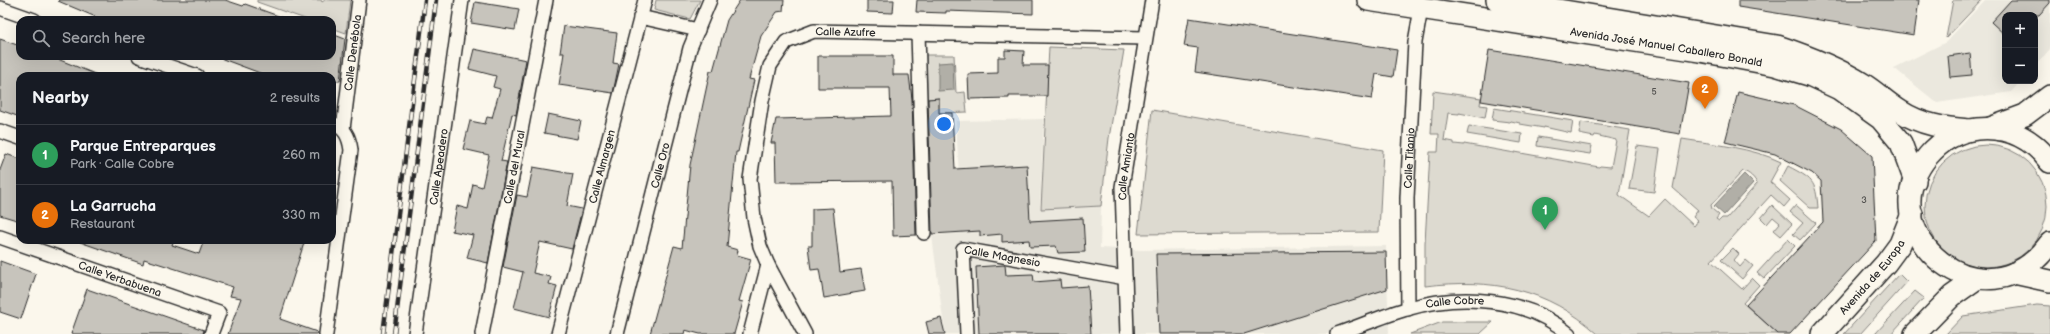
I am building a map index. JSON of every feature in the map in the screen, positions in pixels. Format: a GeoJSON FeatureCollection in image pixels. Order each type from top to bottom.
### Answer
{"type":"FeatureCollection","features":[{"type":"Feature","properties":{"kind":"main road","name":"Avenida José Manuel Caballero Bonald"},"geometry":{"type":"LineString","coordinates":[[1368,0],[1700,51],[1775,65],[1809,75],[1839,89],[1881,119],[1902,143],[1915,181]]}},
{"type":"Feature","properties":{"kind":"main road","name":"Avenida José Manuel Caballero Bonald"},"geometry":{"type":"LineString","coordinates":[[1497,0],[1777,46],[1812,58],[1847,74],[1879,95],[1900,112],[1939,127],[1969,130]]}},
{"type":"Feature","properties":{"kind":"main road"},"geometry":{"type":"LineString","coordinates":[[1990,128],[2025,115],[2050,96]]}},
{"type":"Feature","properties":{"kind":"main road","name":"Avenida de Europa"},"geometry":{"type":"LineString","coordinates":[[2050,162],[2042,151],[2027,139],[2009,131],[1990,128],[1969,130],[1951,136],[1935,148],[1923,163],[1915,181],[1911,197],[1912,214],[1916,229],[1922,242],[1932,255],[1950,269],[1976,279],[2000,277],[2014,273],[2029,265],[2043,253],[2050,243]]}},
{"type":"Feature","properties":{"kind":"main road","name":"Avenida de Europa"},"geometry":{"type":"LineString","coordinates":[[1822,334],[1886,263],[1900,244],[1912,214]]}},
{"type":"Feature","properties":{"kind":"main road"},"geometry":{"type":"LineString","coordinates":[[2014,273],[2050,282]]}},
{"type":"Feature","properties":{"kind":"main road"},"geometry":{"type":"LineString","coordinates":[[1915,334],[1952,296],[1976,279]]}},
{"type":"Feature","properties":{"kind":"street","name":"Calle Denébola"},"geometry":{"type":"LineString","coordinates":[[338,126],[359,0]]}},
{"type":"Feature","properties":{"kind":"street","name":"Calle Apeadero"},"geometry":{"type":"LineString","coordinates":[[415,334],[462,0]]}},
{"type":"Feature","properties":{"kind":"street","name":"Calle del Mural"},"geometry":{"type":"LineString","coordinates":[[482,334],[546,0]]}},
{"type":"Feature","properties":{"kind":"street","name":"Calle Almargen"},"geometry":{"type":"LineString","coordinates":[[558,334],[645,0]]}},
{"type":"Feature","properties":{"kind":"street","name":"Calle Oro"},"geometry":{"type":"LineString","coordinates":[[617,334],[690,48],[710,0]]}},
{"type":"Feature","properties":{"kind":"street","name":"Calle Amianto"},"geometry":{"type":"LineString","coordinates":[[1127,334],[1122,187],[1152,0]]}},
{"type":"Feature","properties":{"kind":"street"},"geometry":{"type":"LineString","coordinates":[[0,8],[23,16]]}},
{"type":"Feature","properties":{"kind":"street","name":"Calle Titanio"},"geometry":{"type":"LineString","coordinates":[[1408,309],[1407,193],[1415,42],[1421,9]]}},
{"type":"Feature","properties":{"kind":"street"},"geometry":{"type":"LineString","coordinates":[[640,17],[698,30]]}},
{"type":"Feature","properties":{"kind":"street","name":"Calle Azufre"},"geometry":{"type":"LineString","coordinates":[[804,334],[768,265],[760,246],[754,218],[750,179],[762,101],[770,66],[786,42],[814,31],[1145,38]]}},
{"type":"Feature","properties":{"kind":"street"},"geometry":{"type":"LineString","coordinates":[[918,33],[924,233]]}},
{"type":"Feature","properties":{"kind":"street"},"geometry":{"type":"LineString","coordinates":[[151,60],[185,72]]}},
{"type":"Feature","properties":{"kind":"street"},"geometry":{"type":"LineString","coordinates":[[326,334],[350,150],[349,138],[338,126]]}},
{"type":"Feature","properties":{"kind":"street"},"geometry":{"type":"LineString","coordinates":[[0,131],[16,137]]}},
{"type":"Feature","properties":{"kind":"street","name":"Calle Yerbabuena"},"geometry":{"type":"LineString","coordinates":[[0,237],[16,242]]}},
{"type":"Feature","properties":{"kind":"street","name":"Calle Yerbabuena"},"geometry":{"type":"LineString","coordinates":[[20,244],[219,312],[211,334]]}},
{"type":"Feature","properties":{"kind":"street","name":"Calle Magnesio"},"geometry":{"type":"LineString","coordinates":[[967,334],[962,249],[1125,278]]}},
{"type":"Feature","properties":{"kind":"street"},"geometry":{"type":"LineString","coordinates":[[750,334],[768,265]]}},
{"type":"Feature","properties":{"kind":"street","name":"Calle Cobre"},"geometry":{"type":"LineString","coordinates":[[1338,334],[1408,309],[1450,302],[1495,301],[1526,309],[1560,326],[1569,334]]}},
{"type":"Feature","properties":{"kind":"shaded area"},"geometry":{"type":"Polygon","coordinates":[[[257,0],[321,0],[322,2],[325,0],[350,0],[346,33],[336,29],[336,16],[297,16],[257,2],[257,0]]]}},
{"type":"Feature","properties":{"kind":"shaded area"},"geometry":{"type":"Polygon","coordinates":[[[656,0],[700,0],[690,19],[654,10],[656,0]]]}},
{"type":"Feature","properties":{"kind":"shaded area"},"geometry":{"type":"Polygon","coordinates":[[[1953,0],[1982,0],[1946,38],[1953,0]]]}},
{"type":"Feature","properties":{"kind":"shaded area"},"geometry":{"type":"Polygon","coordinates":[[[1985,0],[2050,0],[2050,49],[2038,63],[2038,12],[2002,12],[2002,84],[2018,84],[2011,92],[1937,103],[1894,68],[1946,42],[1985,0]]]}},
{"type":"Feature","properties":{"kind":"shaded area"},"geometry":{"type":"Polygon","coordinates":[[[1049,47],[1124,50],[1109,138],[1101,206],[1041,209],[1049,47]]]}},
{"type":"Feature","properties":{"kind":"shaded area"},"geometry":{"type":"Polygon","coordinates":[[[926,55],[954,55],[956,93],[965,92],[967,112],[939,113],[939,98],[927,99],[926,55]]]}},
{"type":"Feature","properties":{"kind":"shaded area"},"geometry":{"type":"Polygon","coordinates":[[[953,62],[954,90],[938,91],[938,63],[953,62]]]}},
{"type":"Feature","properties":{"kind":"shaded area"},"geometry":{"type":"Polygon","coordinates":[[[1433,91],[1481,98],[1480,105],[1487,106],[1485,118],[1459,113],[1448,113],[1444,140],[1454,142],[1454,144],[1464,144],[1515,152],[1599,167],[1611,167],[1616,140],[1595,135],[1594,137],[1579,134],[1581,122],[1630,130],[1619,195],[1649,216],[1665,199],[1694,226],[1698,221],[1693,217],[1698,210],[1673,188],[1682,139],[1746,150],[1781,162],[1770,182],[1790,200],[1784,207],[1771,195],[1711,261],[1742,289],[1752,278],[1759,285],[1743,303],[1778,334],[1598,334],[1579,318],[1559,306],[1539,296],[1518,290],[1473,284],[1425,286],[1425,243],[1430,152],[1438,152],[1439,134],[1431,134],[1433,91]],[[1743,171],[1711,205],[1712,209],[1719,215],[1716,219],[1719,221],[1722,218],[1727,218],[1757,184],[1749,174],[1743,171]]]}},
{"type":"Feature","properties":{"kind":"shaded area"},"geometry":{"type":"Polygon","coordinates":[[[1494,108],[1573,121],[1571,133],[1511,121],[1492,120],[1494,108]]]}},
{"type":"Feature","properties":{"kind":"shaded area"},"geometry":{"type":"Polygon","coordinates":[[[1152,110],[1383,150],[1379,232],[1138,234],[1152,110]]]}},
{"type":"Feature","properties":{"kind":"shaded area"},"geometry":{"type":"Polygon","coordinates":[[[1044,119],[1040,209],[1101,206],[1100,248],[1142,250],[1386,246],[1389,334],[945,334],[932,236],[962,232],[956,121],[1044,119]]]}},
{"type":"Feature","properties":{"kind":"shaded area"},"geometry":{"type":"Polygon","coordinates":[[[1469,126],[1522,134],[1521,143],[1467,134],[1469,126]]]}},
{"type":"Feature","properties":{"kind":"shaded area"},"geometry":{"type":"Polygon","coordinates":[[[1538,137],[1592,146],[1590,154],[1537,146],[1538,137]]]}},
{"type":"Feature","properties":{"kind":"shaded area"},"geometry":{"type":"Polygon","coordinates":[[[1986,145],[1998,146],[2009,150],[2020,155],[2029,163],[2037,172],[2042,183],[2046,194],[2046,218],[2042,229],[2037,240],[2029,249],[2020,257],[2009,262],[1998,266],[1986,267],[1974,266],[1963,262],[1952,257],[1943,249],[1935,240],[1930,229],[1926,218],[1925,206],[1926,194],[1930,183],[1935,172],[1943,163],[1952,155],[1963,150],[1974,146],[1986,145]]]}},
{"type":"Feature","properties":{"kind":"shaded area"},"geometry":{"type":"Polygon","coordinates":[[[1637,146],[1660,149],[1654,192],[1629,189],[1637,146]]]}},
{"type":"Feature","properties":{"kind":"shaded area"},"geometry":{"type":"Polygon","coordinates":[[[1788,166],[1803,174],[1811,181],[1816,191],[1818,208],[1810,208],[1780,181],[1788,166]]]}},
{"type":"Feature","properties":{"kind":"shaded area"},"geometry":{"type":"Polygon","coordinates":[[[1744,174],[1753,183],[1724,215],[1714,206],[1744,174]]]}},
{"type":"Feature","properties":{"kind":"shaded area"},"geometry":{"type":"Polygon","coordinates":[[[1772,205],[1792,224],[1781,236],[1774,230],[1780,223],[1773,217],[1767,224],[1761,218],[1772,205]]]}},
{"type":"Feature","properties":{"kind":"shaded area"},"geometry":{"type":"Polygon","coordinates":[[[1796,205],[1816,223],[1800,240],[1793,234],[1803,223],[1790,212],[1796,205]]]}},
{"type":"Feature","properties":{"kind":"shaded area"},"geometry":{"type":"Polygon","coordinates":[[[1788,239],[1795,246],[1764,279],[1757,273],[1788,239]]]}},
{"type":"Feature","properties":{"kind":"shaded area"},"geometry":{"type":"Polygon","coordinates":[[[1733,248],[1739,254],[1734,260],[1740,267],[1746,260],[1753,266],[1742,279],[1721,260],[1733,248]]]}},
{"type":"Feature","properties":{"kind":"shaded area"},"geometry":{"type":"Polygon","coordinates":[[[1899,274],[1907,282],[1860,334],[1844,334],[1899,274]]]}},
{"type":"Feature","properties":{"kind":"shaded area"},"geometry":{"type":"Polygon","coordinates":[[[1915,291],[1924,298],[1891,334],[1875,334],[1915,291]]]}},
{"type":"Feature","properties":{"kind":"shaded area"},"geometry":{"type":"Polygon","coordinates":[[[2037,305],[2050,306],[2050,334],[1946,334],[1963,316],[2037,305]]]}},
{"type":"Feature","properties":{"kind":"shaded area"},"geometry":{"type":"Polygon","coordinates":[[[1442,322],[1493,322],[1480,334],[1410,334],[1442,322]]]}},
{"type":"Feature","properties":{"kind":"building"},"geometry":{"type":"Polygon","coordinates":[[[225,0],[243,6],[245,4],[278,16],[94,16],[58,1],[225,0]]]}},
{"type":"Feature","properties":{"kind":"building"},"geometry":{"type":"Polygon","coordinates":[[[740,0],[784,0],[783,11],[777,12],[761,36],[749,79],[754,80],[738,152],[736,152],[727,247],[738,250],[737,255],[751,259],[739,301],[743,302],[734,334],[700,334],[685,330],[684,334],[650,334],[674,246],[682,248],[690,165],[710,71],[713,71],[727,20],[740,0]]]}},
{"type":"Feature","properties":{"kind":"building"},"geometry":{"type":"Polygon","coordinates":[[[867,0],[894,0],[893,13],[867,12],[867,0]]]}},
{"type":"Feature","properties":{"kind":"building"},"geometry":{"type":"Polygon","coordinates":[[[917,0],[1033,0],[1033,14],[946,11],[946,13],[916,12],[917,0]]]}},
{"type":"Feature","properties":{"kind":"building"},"geometry":{"type":"Polygon","coordinates":[[[1738,0],[1919,0],[1914,35],[1738,7],[1738,0]]]}},
{"type":"Feature","properties":{"kind":"building"},"geometry":{"type":"Polygon","coordinates":[[[2011,0],[2050,0],[2050,3],[2039,15],[2038,12],[2002,12],[2002,32],[1991,22],[2011,0]]]}},
{"type":"Feature","properties":{"kind":"building"},"geometry":{"type":"Polygon","coordinates":[[[475,2],[519,9],[515,30],[471,23],[475,2]]]}},
{"type":"Feature","properties":{"kind":"building"},"geometry":{"type":"Polygon","coordinates":[[[1189,18],[1397,50],[1393,77],[1376,74],[1372,99],[1195,72],[1198,48],[1184,46],[1189,18]]]}},
{"type":"Feature","properties":{"kind":"building"},"geometry":{"type":"Polygon","coordinates":[[[564,26],[617,33],[613,63],[619,64],[613,93],[559,85],[564,53],[560,53],[564,26]]]}},
{"type":"Feature","properties":{"kind":"building"},"geometry":{"type":"Polygon","coordinates":[[[336,36],[345,39],[340,81],[336,81],[336,72],[257,72],[225,60],[336,60],[336,36]]]}},
{"type":"Feature","properties":{"kind":"building"},"geometry":{"type":"Polygon","coordinates":[[[0,39],[16,45],[16,60],[60,60],[90,72],[16,72],[16,116],[0,110],[0,39]]]}},
{"type":"Feature","properties":{"kind":"building"},"geometry":{"type":"Polygon","coordinates":[[[474,49],[526,60],[516,115],[512,114],[501,161],[507,162],[488,263],[467,258],[473,235],[452,231],[457,206],[468,209],[473,184],[482,187],[489,155],[463,149],[470,121],[485,124],[487,117],[492,118],[500,89],[493,87],[496,76],[469,69],[474,49]]]}},
{"type":"Feature","properties":{"kind":"building"},"geometry":{"type":"Polygon","coordinates":[[[1005,50],[1024,51],[1023,65],[1048,65],[1047,96],[1009,96],[1009,98],[969,99],[968,74],[998,73],[998,57],[1005,57],[1005,50]]]}},
{"type":"Feature","properties":{"kind":"building"},"geometry":{"type":"Polygon","coordinates":[[[1489,50],[1689,83],[1680,134],[1481,101],[1489,50]]]}},
{"type":"Feature","properties":{"kind":"building"},"geometry":{"type":"Polygon","coordinates":[[[1970,53],[1972,75],[1950,77],[1948,56],[1970,53]]]}},
{"type":"Feature","properties":{"kind":"building"},"geometry":{"type":"Polygon","coordinates":[[[818,56],[893,56],[893,75],[909,75],[912,99],[916,235],[893,236],[892,181],[776,182],[775,143],[771,143],[776,119],[891,116],[890,88],[818,88],[818,56]]]}},
{"type":"Feature","properties":{"kind":"building"},"geometry":{"type":"Polygon","coordinates":[[[1738,92],[1794,105],[1841,129],[1872,156],[1876,241],[1790,334],[1778,334],[1746,305],[1823,222],[1821,181],[1812,173],[1775,154],[1725,142],[1738,92]]]}},
{"type":"Feature","properties":{"kind":"building"},"geometry":{"type":"Polygon","coordinates":[[[939,98],[939,113],[952,113],[955,169],[1027,165],[1030,221],[1083,218],[1085,252],[1058,253],[1056,246],[1030,247],[1029,240],[1002,242],[1002,234],[980,236],[980,231],[932,234],[928,99],[939,98]]]}},
{"type":"Feature","properties":{"kind":"building"},"geometry":{"type":"Polygon","coordinates":[[[548,114],[581,121],[577,139],[544,133],[548,114]]]}},
{"type":"Feature","properties":{"kind":"building"},"geometry":{"type":"Polygon","coordinates":[[[6,154],[16,158],[16,220],[0,215],[0,170],[6,154]]]}},
{"type":"Feature","properties":{"kind":"building"},"geometry":{"type":"Polygon","coordinates":[[[533,167],[573,174],[567,206],[582,209],[572,249],[540,242],[533,273],[551,277],[549,284],[557,286],[549,317],[514,308],[523,272],[503,267],[517,195],[527,197],[533,167]]]}},
{"type":"Feature","properties":{"kind":"building"},"geometry":{"type":"Polygon","coordinates":[[[833,208],[840,272],[861,269],[865,291],[824,298],[819,269],[811,270],[808,246],[812,246],[812,209],[833,208]]]}},
{"type":"Feature","properties":{"kind":"building"},"geometry":{"type":"Polygon","coordinates":[[[86,244],[172,244],[199,254],[203,244],[304,244],[280,319],[317,332],[317,334],[228,334],[241,298],[230,296],[233,287],[144,259],[143,264],[86,244]]]}},
{"type":"Feature","properties":{"kind":"building"},"geometry":{"type":"Polygon","coordinates":[[[1386,252],[1387,289],[1244,334],[1159,334],[1156,254],[1386,252]]]}},
{"type":"Feature","properties":{"kind":"building"},"geometry":{"type":"Polygon","coordinates":[[[0,261],[36,274],[21,319],[0,312],[0,261]]]}},
{"type":"Feature","properties":{"kind":"building"},"geometry":{"type":"Polygon","coordinates":[[[1005,265],[1006,275],[1033,274],[1034,282],[1060,280],[1061,288],[1088,286],[1091,334],[979,334],[976,267],[1005,265]]]}},
{"type":"Feature","properties":{"kind":"building"},"geometry":{"type":"Polygon","coordinates":[[[87,289],[204,330],[203,334],[71,334],[87,289]]]}},
{"type":"Feature","properties":{"kind":"building"},"geometry":{"type":"Polygon","coordinates":[[[941,318],[945,334],[929,334],[926,322],[941,318]]]}},
{"type":"Feature","properties":{"kind":"railway"},"geometry":{"type":"LineString","coordinates":[[383,334],[425,0]]}},
{"type":"Feature","properties":{"kind":"railway"},"geometry":{"type":"LineString","coordinates":[[394,334],[436,0]]}},
{"type":"Feature","properties":{"kind":"place","name":"La Garrucha"},"geometry":{"type":"Point","coordinates":[1705,109]}},
{"type":"Feature","properties":{"kind":"place","name":"Parque Entreparques"},"geometry":{"type":"Point","coordinates":[1545,230]}}]}
